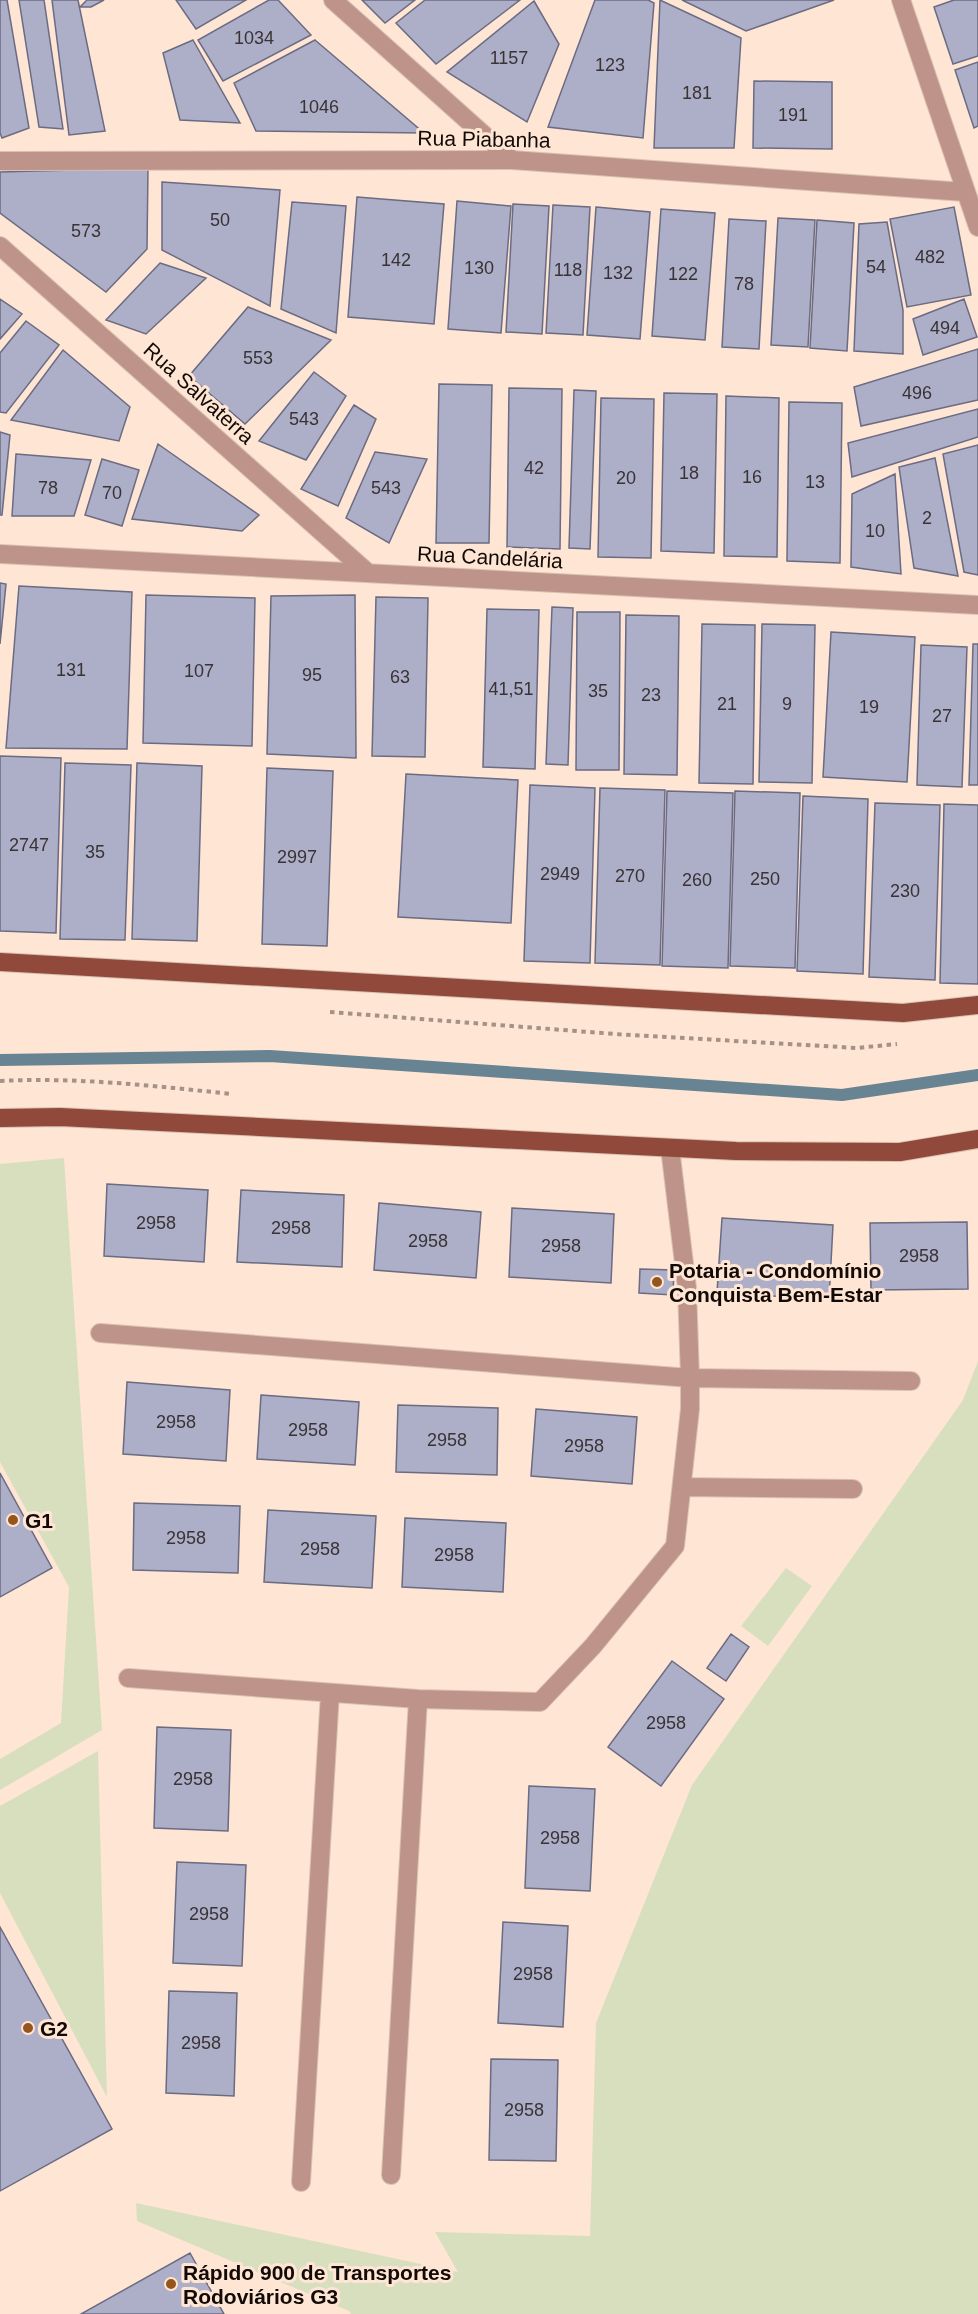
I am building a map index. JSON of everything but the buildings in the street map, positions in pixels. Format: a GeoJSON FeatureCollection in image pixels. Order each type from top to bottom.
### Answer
{"type":"FeatureCollection","features":[{"type":"Feature","properties":{"kind":"main road"},"geometry":{"type":"LineString","coordinates":[[0,962],[903,1013],[978,1005]]}},
{"type":"Feature","properties":{"kind":"main road"},"geometry":{"type":"LineString","coordinates":[[0,1118],[60,1117],[736,1151],[900,1152],[978,1139]]}},
{"type":"Feature","properties":{"kind":"street"},"geometry":{"type":"LineString","coordinates":[[333,0],[512,160]]}},
{"type":"Feature","properties":{"kind":"street"},"geometry":{"type":"LineString","coordinates":[[901,0],[978,227]]}},
{"type":"Feature","properties":{"kind":"street","name":"Rua Piabanha"},"geometry":{"type":"LineString","coordinates":[[0,161],[512,160],[965,192]]}},
{"type":"Feature","properties":{"kind":"street","name":"Rua Salvaterra"},"geometry":{"type":"LineString","coordinates":[[0,246],[368,573]]}},
{"type":"Feature","properties":{"kind":"street","name":"Rua Candelária"},"geometry":{"type":"LineString","coordinates":[[0,554],[978,605]]}},
{"type":"Feature","properties":{"kind":"street"},"geometry":{"type":"LineString","coordinates":[[128,1678],[418,1699],[540,1702],[593,1646],[675,1546],[690,1409],[690,1378],[687,1288],[670,1148]]}},
{"type":"Feature","properties":{"kind":"street"},"geometry":{"type":"LineString","coordinates":[[100,1333],[690,1378],[911,1381]]}},
{"type":"Feature","properties":{"kind":"street"},"geometry":{"type":"LineString","coordinates":[[682,1487],[852,1489]]}},
{"type":"Feature","properties":{"kind":"street"},"geometry":{"type":"LineString","coordinates":[[301,2182],[330,1693]]}},
{"type":"Feature","properties":{"kind":"street"},"geometry":{"type":"LineString","coordinates":[[391,2175],[418,1699]]}},
{"type":"Feature","properties":{"kind":"path"},"geometry":{"type":"LineString","coordinates":[[320,1012],[615,1034],[856,1048]]}},
{"type":"Feature","properties":{"kind":"green space"},"geometry":{"type":"Polygon","coordinates":[[[64,1158],[102,1730],[0,1790],[0,1759],[61,1723],[69,1587],[0,1462],[0,1164],[64,1158]]]}},
{"type":"Feature","properties":{"kind":"green space"},"geometry":{"type":"Polygon","coordinates":[[[978,1361],[978,2314],[351,2314],[349,2311],[137,2221],[136,2203],[458,2272],[435,2232],[590,2236],[596,2023],[692,1785],[963,1400],[978,1361]]]}},
{"type":"Feature","properties":{"kind":"green space"},"geometry":{"type":"Polygon","coordinates":[[[786,1568],[812,1586],[768,1646],[741,1626],[786,1568]]]}},
{"type":"Feature","properties":{"kind":"green space"},"geometry":{"type":"Polygon","coordinates":[[[98,1751],[107,2097],[0,1893],[0,1806],[98,1751]]]}},
{"type":"Feature","properties":{"kind":"waterway"},"geometry":{"type":"LineString","coordinates":[[0,1060],[270,1056],[842,1095],[978,1075]]}},
{"type":"Feature","properties":{"kind":"place","name":"Potaria - Condomínio Conquista Bem-Estar"},"geometry":{"type":"Point","coordinates":[657,1282]}},
{"type":"Feature","properties":{"kind":"place","name":"G1"},"geometry":{"type":"Point","coordinates":[13,1520]}},
{"type":"Feature","properties":{"kind":"place","name":"G2"},"geometry":{"type":"Point","coordinates":[28,2028]}},
{"type":"Feature","properties":{"kind":"place","name":"Rápido 900 de Transportes Rodoviários G3"},"geometry":{"type":"Point","coordinates":[171,2284]}}]}
